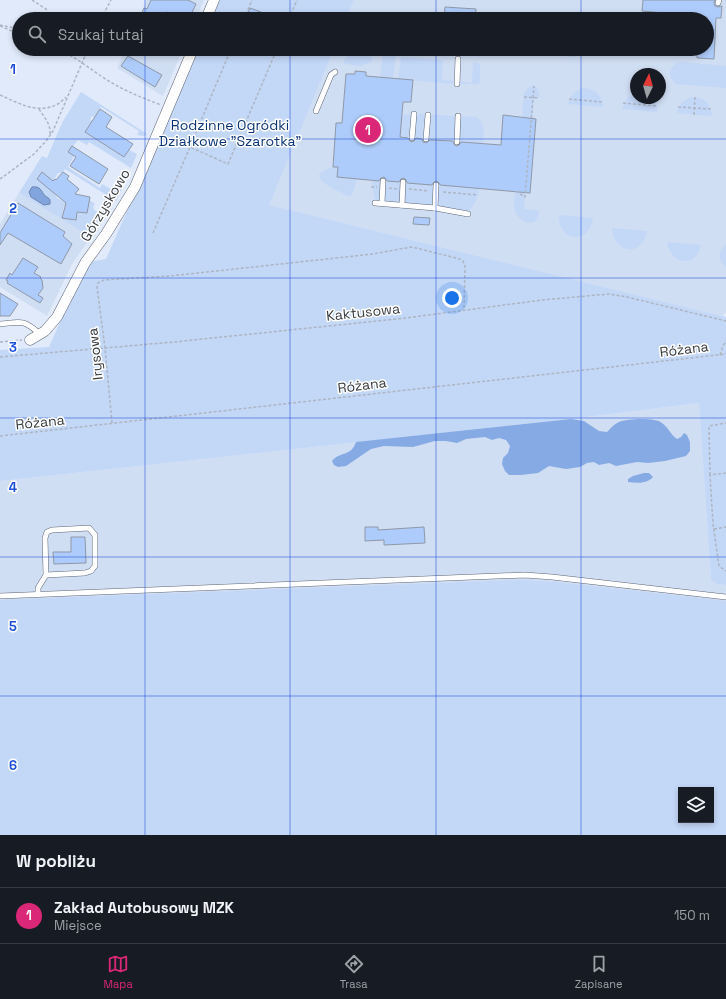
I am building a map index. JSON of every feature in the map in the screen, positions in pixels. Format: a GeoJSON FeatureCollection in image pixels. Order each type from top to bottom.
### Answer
{"type":"FeatureCollection","features":[{"type":"Feature","properties":{"kind":"street"},"geometry":{"type":"LineString","coordinates":[[209,12],[214,0]]}},
{"type":"Feature","properties":{"kind":"street","name":"Górzyskowo"},"geometry":{"type":"LineString","coordinates":[[30,340],[50,326],[58,317],[85,263],[106,234],[135,187],[165,106],[190,56]]}},
{"type":"Feature","properties":{"kind":"lane"},"geometry":{"type":"LineString","coordinates":[[456,84],[458,59]]}},
{"type":"Feature","properties":{"kind":"lane"},"geometry":{"type":"LineString","coordinates":[[316,111],[331,76],[335,72]]}},
{"type":"Feature","properties":{"kind":"lane"},"geometry":{"type":"LineString","coordinates":[[412,138],[414,114]]}},
{"type":"Feature","properties":{"kind":"lane"},"geometry":{"type":"LineString","coordinates":[[426,139],[428,114]]}},
{"type":"Feature","properties":{"kind":"lane"},"geometry":{"type":"LineString","coordinates":[[457,142],[458,116]]}},
{"type":"Feature","properties":{"kind":"lane"},"geometry":{"type":"LineString","coordinates":[[382,203],[383,181]]}},
{"type":"Feature","properties":{"kind":"lane"},"geometry":{"type":"LineString","coordinates":[[402,205],[403,182]]}},
{"type":"Feature","properties":{"kind":"lane"},"geometry":{"type":"LineString","coordinates":[[435,208],[436,185]]}},
{"type":"Feature","properties":{"kind":"lane"},"geometry":{"type":"LineString","coordinates":[[375,203],[435,208],[468,214]]}},
{"type":"Feature","properties":{"kind":"lane"},"geometry":{"type":"LineString","coordinates":[[0,324],[22,322],[30,325],[40,334]]}},
{"type":"Feature","properties":{"kind":"lane"},"geometry":{"type":"LineString","coordinates":[[38,594],[38,588],[46,575],[44,538],[47,532],[52,530],[86,527],[91,530],[95,535],[95,563],[93,568],[85,573],[46,575]]}},
{"type":"Feature","properties":{"kind":"lane"},"geometry":{"type":"LineString","coordinates":[[0,596],[525,575],[726,597]]}},
{"type":"Feature","properties":{"kind":"path"},"geometry":{"type":"LineString","coordinates":[[32,0],[46,8],[48,12]]}},
{"type":"Feature","properties":{"kind":"path"},"geometry":{"type":"LineString","coordinates":[[105,12],[111,0]]}},
{"type":"Feature","properties":{"kind":"path"},"geometry":{"type":"LineString","coordinates":[[247,12],[252,0]]}},
{"type":"Feature","properties":{"kind":"path"},"geometry":{"type":"LineString","coordinates":[[292,12],[296,0]]}},
{"type":"Feature","properties":{"kind":"path"},"geometry":{"type":"LineString","coordinates":[[0,25],[12,28]]}},
{"type":"Feature","properties":{"kind":"path"},"geometry":{"type":"LineString","coordinates":[[0,25],[12,31]]}},
{"type":"Feature","properties":{"kind":"path"},"geometry":{"type":"LineString","coordinates":[[72,56],[129,93],[165,106]]}},
{"type":"Feature","properties":{"kind":"path"},"geometry":{"type":"LineString","coordinates":[[0,179],[34,154],[50,134],[85,56]]}},
{"type":"Feature","properties":{"kind":"path"},"geometry":{"type":"LineString","coordinates":[[153,233],[228,56]]}},
{"type":"Feature","properties":{"kind":"path"},"geometry":{"type":"LineString","coordinates":[[190,147],[228,164],[274,56]]}},
{"type":"Feature","properties":{"kind":"path"},"geometry":{"type":"LineString","coordinates":[[516,191],[525,197],[534,86]]}},
{"type":"Feature","properties":{"kind":"path"},"geometry":{"type":"LineString","coordinates":[[0,95],[39,109],[57,105],[67,97]]}},
{"type":"Feature","properties":{"kind":"path"},"geometry":{"type":"LineString","coordinates":[[524,97],[540,98]]}},
{"type":"Feature","properties":{"kind":"path"},"geometry":{"type":"LineString","coordinates":[[694,115],[695,97]]}},
{"type":"Feature","properties":{"kind":"path"},"geometry":{"type":"LineString","coordinates":[[569,99],[602,102]]}},
{"type":"Feature","properties":{"kind":"path"},"geometry":{"type":"LineString","coordinates":[[623,103],[657,106]]}},
{"type":"Feature","properties":{"kind":"path"},"geometry":{"type":"LineString","coordinates":[[158,109],[165,106]]}},
{"type":"Feature","properties":{"kind":"path"},"geometry":{"type":"LineString","coordinates":[[678,107],[712,110]]}},
{"type":"Feature","properties":{"kind":"path"},"geometry":{"type":"LineString","coordinates":[[39,109],[51,130],[50,134]]}},
{"type":"Feature","properties":{"kind":"path"},"geometry":{"type":"LineString","coordinates":[[371,187],[478,195]]}},
{"type":"Feature","properties":{"kind":"path","name":"Irysowa"},"geometry":{"type":"LineString","coordinates":[[112,424],[105,348],[97,287],[98,283],[104,280],[170,276],[416,248],[460,259],[463,262],[465,266],[464,310]]}},
{"type":"Feature","properties":{"kind":"path","name":"Kaktusowa"},"geometry":{"type":"LineString","coordinates":[[0,357],[174,342],[406,318],[608,294],[627,297],[726,321]]}},
{"type":"Feature","properties":{"kind":"path"},"geometry":{"type":"LineString","coordinates":[[0,342],[30,340]]}},
{"type":"Feature","properties":{"kind":"path"},"geometry":{"type":"LineString","coordinates":[[720,354],[726,341]]}},
{"type":"Feature","properties":{"kind":"path","name":"Różana"},"geometry":{"type":"LineString","coordinates":[[0,436],[726,354]]}},
{"type":"Feature","properties":{"kind":"path"},"geometry":{"type":"LineString","coordinates":[[726,423],[709,426],[710,475],[714,529],[719,566],[726,571]]}},
{"type":"Feature","properties":{"kind":"path"},"geometry":{"type":"LineString","coordinates":[[710,475],[726,473]]}},
{"type":"Feature","properties":{"kind":"path"},"geometry":{"type":"LineString","coordinates":[[714,529],[726,527]]}},
{"type":"Feature","properties":{"kind":"shaded area"},"geometry":{"type":"Polygon","coordinates":[[[146,0],[204,0],[199,12],[142,12],[146,0]]]}},
{"type":"Feature","properties":{"kind":"shaded area"},"geometry":{"type":"Polygon","coordinates":[[[354,0],[726,0],[726,312],[722,316],[268,205],[331,56],[714,56],[714,12],[349,12],[354,0]]]}},
{"type":"Feature","properties":{"kind":"shaded area"},"geometry":{"type":"Polygon","coordinates":[[[123,56],[180,56],[163,96],[117,68],[123,56]]]}},
{"type":"Feature","properties":{"kind":"shaded area"},"geometry":{"type":"Polygon","coordinates":[[[32,187],[37,187],[40,189],[45,196],[50,199],[50,204],[44,205],[31,197],[29,192],[32,187]]]}},
{"type":"Feature","properties":{"kind":"shaded area"},"geometry":{"type":"Polygon","coordinates":[[[19,193],[91,237],[72,264],[47,316],[0,287],[0,224],[19,193]]]}},
{"type":"Feature","properties":{"kind":"shaded area"},"geometry":{"type":"Polygon","coordinates":[[[699,403],[711,580],[717,584],[726,585],[726,835],[0,835],[0,481],[571,419],[699,403]]]}},
{"type":"Feature","properties":{"kind":"shaded area"},"geometry":{"type":"Polygon","coordinates":[[[571,419],[584,421],[599,431],[607,432],[615,424],[623,421],[641,419],[658,421],[664,425],[677,439],[684,433],[687,435],[690,442],[690,451],[686,456],[665,461],[648,463],[637,462],[616,466],[609,463],[599,465],[594,462],[587,463],[580,467],[566,469],[549,466],[538,473],[509,475],[505,471],[502,464],[503,458],[508,453],[510,446],[506,440],[499,438],[492,440],[485,437],[466,439],[457,443],[435,441],[413,447],[384,446],[371,449],[346,466],[338,467],[334,465],[332,461],[338,456],[351,450],[356,442],[571,419]]]}},
{"type":"Feature","properties":{"kind":"shaded area"},"geometry":{"type":"Polygon","coordinates":[[[649,473],[653,477],[645,482],[628,482],[628,479],[633,476],[649,473]]]}},
{"type":"Feature","properties":{"kind":"green space"},"geometry":{"type":"Polygon","coordinates":[[[219,0],[354,0],[349,12],[214,12],[219,0]]]}},
{"type":"Feature","properties":{"kind":"green space","name":"Rodzinne Ogródki Działkowe \"Szarotka\""},"geometry":{"type":"Polygon","coordinates":[[[195,56],[331,56],[269,205],[726,317],[726,585],[717,584],[711,580],[699,403],[571,419],[0,481],[0,350],[49,347],[77,284],[90,262],[106,259],[195,56]]]}},
{"type":"Feature","properties":{"kind":"green space"},"geometry":{"type":"Polygon","coordinates":[[[349,56],[370,56],[372,62],[361,66],[345,64],[343,62],[349,56]]]}},
{"type":"Feature","properties":{"kind":"green space"},"geometry":{"type":"Polygon","coordinates":[[[383,56],[396,56],[393,78],[380,77],[383,56]]]}},
{"type":"Feature","properties":{"kind":"green space"},"geometry":{"type":"Polygon","coordinates":[[[402,57],[443,60],[442,80],[454,81],[453,84],[398,79],[402,57]]]}},
{"type":"Feature","properties":{"kind":"green space"},"geometry":{"type":"Polygon","coordinates":[[[473,62],[480,64],[480,81],[478,84],[460,84],[459,81],[472,83],[473,62]]]}},
{"type":"Feature","properties":{"kind":"green space"},"geometry":{"type":"Polygon","coordinates":[[[681,62],[726,66],[726,88],[676,84],[671,78],[670,71],[677,63],[681,62]]]}},
{"type":"Feature","properties":{"kind":"green space"},"geometry":{"type":"Polygon","coordinates":[[[532,86],[538,89],[539,98],[534,98],[524,209],[537,210],[539,212],[538,218],[531,223],[523,221],[519,217],[514,206],[524,93],[529,87],[532,86]]]}},
{"type":"Feature","properties":{"kind":"green space"},"geometry":{"type":"Polygon","coordinates":[[[582,88],[591,89],[597,93],[601,99],[603,107],[568,104],[573,94],[582,88]]]}},
{"type":"Feature","properties":{"kind":"green space"},"geometry":{"type":"Polygon","coordinates":[[[81,92],[147,134],[144,136],[137,135],[139,131],[101,107],[94,117],[92,116],[90,119],[92,121],[85,132],[124,157],[129,150],[137,154],[131,168],[89,142],[87,145],[78,140],[68,152],[74,156],[68,167],[100,188],[102,184],[114,191],[118,183],[123,186],[116,201],[65,169],[62,173],[58,173],[53,181],[42,172],[37,178],[55,194],[57,198],[66,203],[62,216],[63,218],[76,220],[77,212],[87,213],[89,200],[95,204],[93,206],[94,210],[98,212],[103,211],[105,207],[111,208],[91,237],[19,193],[42,156],[47,158],[62,123],[81,92]]]}},
{"type":"Feature","properties":{"kind":"green space"},"geometry":{"type":"Polygon","coordinates":[[[630,96],[630,104],[656,104],[657,112],[622,109],[626,99],[630,96]]]}},
{"type":"Feature","properties":{"kind":"green space"},"geometry":{"type":"Polygon","coordinates":[[[692,97],[700,98],[706,102],[710,108],[712,116],[677,113],[682,103],[692,97]]]}},
{"type":"Feature","properties":{"kind":"green space"},"geometry":{"type":"Polygon","coordinates":[[[421,114],[476,117],[483,125],[483,144],[400,137],[402,115],[421,114]]]}},
{"type":"Feature","properties":{"kind":"green space"},"geometry":{"type":"Polygon","coordinates":[[[333,167],[338,167],[338,177],[357,179],[352,195],[349,196],[336,190],[320,178],[319,175],[321,172],[333,167]]]}},
{"type":"Feature","properties":{"kind":"green space"},"geometry":{"type":"Polygon","coordinates":[[[372,180],[479,188],[477,199],[468,214],[375,203],[372,180]]]}},
{"type":"Feature","properties":{"kind":"green space"},"geometry":{"type":"Polygon","coordinates":[[[559,215],[593,218],[586,233],[574,237],[563,231],[560,224],[559,215]]]}},
{"type":"Feature","properties":{"kind":"green space"},"geometry":{"type":"Polygon","coordinates":[[[612,228],[647,231],[640,245],[635,249],[629,249],[623,248],[618,244],[614,237],[612,228]]]}},
{"type":"Feature","properties":{"kind":"green space"},"geometry":{"type":"Polygon","coordinates":[[[667,242],[701,245],[694,258],[684,261],[678,260],[673,256],[669,250],[667,242]]]}},
{"type":"Feature","properties":{"kind":"green space"},"geometry":{"type":"Polygon","coordinates":[[[726,244],[726,267],[721,261],[720,253],[726,244]]]}},
{"type":"Feature","properties":{"kind":"green space"},"geometry":{"type":"Polygon","coordinates":[[[519,580],[555,582],[726,601],[726,835],[0,835],[0,600],[519,580]]]}},
{"type":"Feature","properties":{"kind":"building"},"geometry":{"type":"Polygon","coordinates":[[[151,0],[188,0],[196,4],[192,12],[142,12],[144,8],[147,9],[151,0]]]}},
{"type":"Feature","properties":{"kind":"building"},"geometry":{"type":"Polygon","coordinates":[[[643,0],[715,0],[715,6],[722,6],[721,18],[716,18],[714,59],[697,58],[697,56],[714,56],[714,12],[642,11],[643,0]]]}},
{"type":"Feature","properties":{"kind":"building"},"geometry":{"type":"Polygon","coordinates":[[[445,7],[476,9],[476,12],[445,12],[445,7]]]}},
{"type":"Feature","properties":{"kind":"building"},"geometry":{"type":"Polygon","coordinates":[[[250,8],[261,12],[249,12],[250,8]]]}},
{"type":"Feature","properties":{"kind":"building"},"geometry":{"type":"Polygon","coordinates":[[[128,56],[162,75],[155,87],[121,66],[128,56]]]}},
{"type":"Feature","properties":{"kind":"building"},"geometry":{"type":"Polygon","coordinates":[[[355,71],[366,72],[366,76],[413,80],[411,102],[403,102],[400,137],[408,138],[411,142],[416,138],[422,139],[423,142],[426,143],[430,140],[453,141],[456,146],[461,142],[501,145],[503,115],[536,119],[530,193],[440,185],[437,181],[432,185],[407,183],[404,178],[399,182],[387,181],[384,177],[379,181],[337,177],[338,167],[333,167],[336,123],[342,123],[346,74],[355,74],[355,71]]]}},
{"type":"Feature","properties":{"kind":"building"},"geometry":{"type":"Polygon","coordinates":[[[100,109],[112,117],[106,127],[133,144],[124,157],[85,132],[100,109]]]}},
{"type":"Feature","properties":{"kind":"building"},"geometry":{"type":"Polygon","coordinates":[[[72,146],[108,169],[99,184],[70,166],[76,157],[68,152],[72,146]]]}},
{"type":"Feature","properties":{"kind":"building"},"geometry":{"type":"Polygon","coordinates":[[[42,172],[53,181],[55,179],[56,180],[63,172],[69,176],[67,179],[79,189],[75,194],[90,197],[87,213],[77,212],[76,220],[62,218],[66,203],[37,179],[42,172]]]}},
{"type":"Feature","properties":{"kind":"building"},"geometry":{"type":"Polygon","coordinates":[[[18,203],[65,232],[63,236],[72,244],[61,264],[8,233],[0,245],[0,233],[18,203]]]}},
{"type":"Feature","properties":{"kind":"building"},"geometry":{"type":"Polygon","coordinates":[[[414,217],[430,218],[429,225],[413,224],[414,217]]]}},
{"type":"Feature","properties":{"kind":"building"},"geometry":{"type":"Polygon","coordinates":[[[23,258],[38,267],[34,273],[41,277],[40,278],[42,280],[43,288],[38,295],[43,298],[40,303],[7,283],[8,281],[6,280],[10,273],[12,275],[23,258]]]}},
{"type":"Feature","properties":{"kind":"building"},"geometry":{"type":"Polygon","coordinates":[[[0,293],[18,304],[10,316],[0,316],[0,293]]]}},
{"type":"Feature","properties":{"kind":"building"},"geometry":{"type":"Polygon","coordinates":[[[365,527],[378,527],[378,530],[424,527],[425,543],[384,545],[384,540],[365,541],[365,527]]]}},
{"type":"Feature","properties":{"kind":"building"},"geometry":{"type":"Polygon","coordinates":[[[71,537],[85,537],[86,563],[54,564],[53,552],[71,552],[71,537]]]}},
{"type":"Feature","properties":{"kind":"place","name":"Zakład Autobusowy MZK"},"geometry":{"type":"Point","coordinates":[368,130]}}]}
